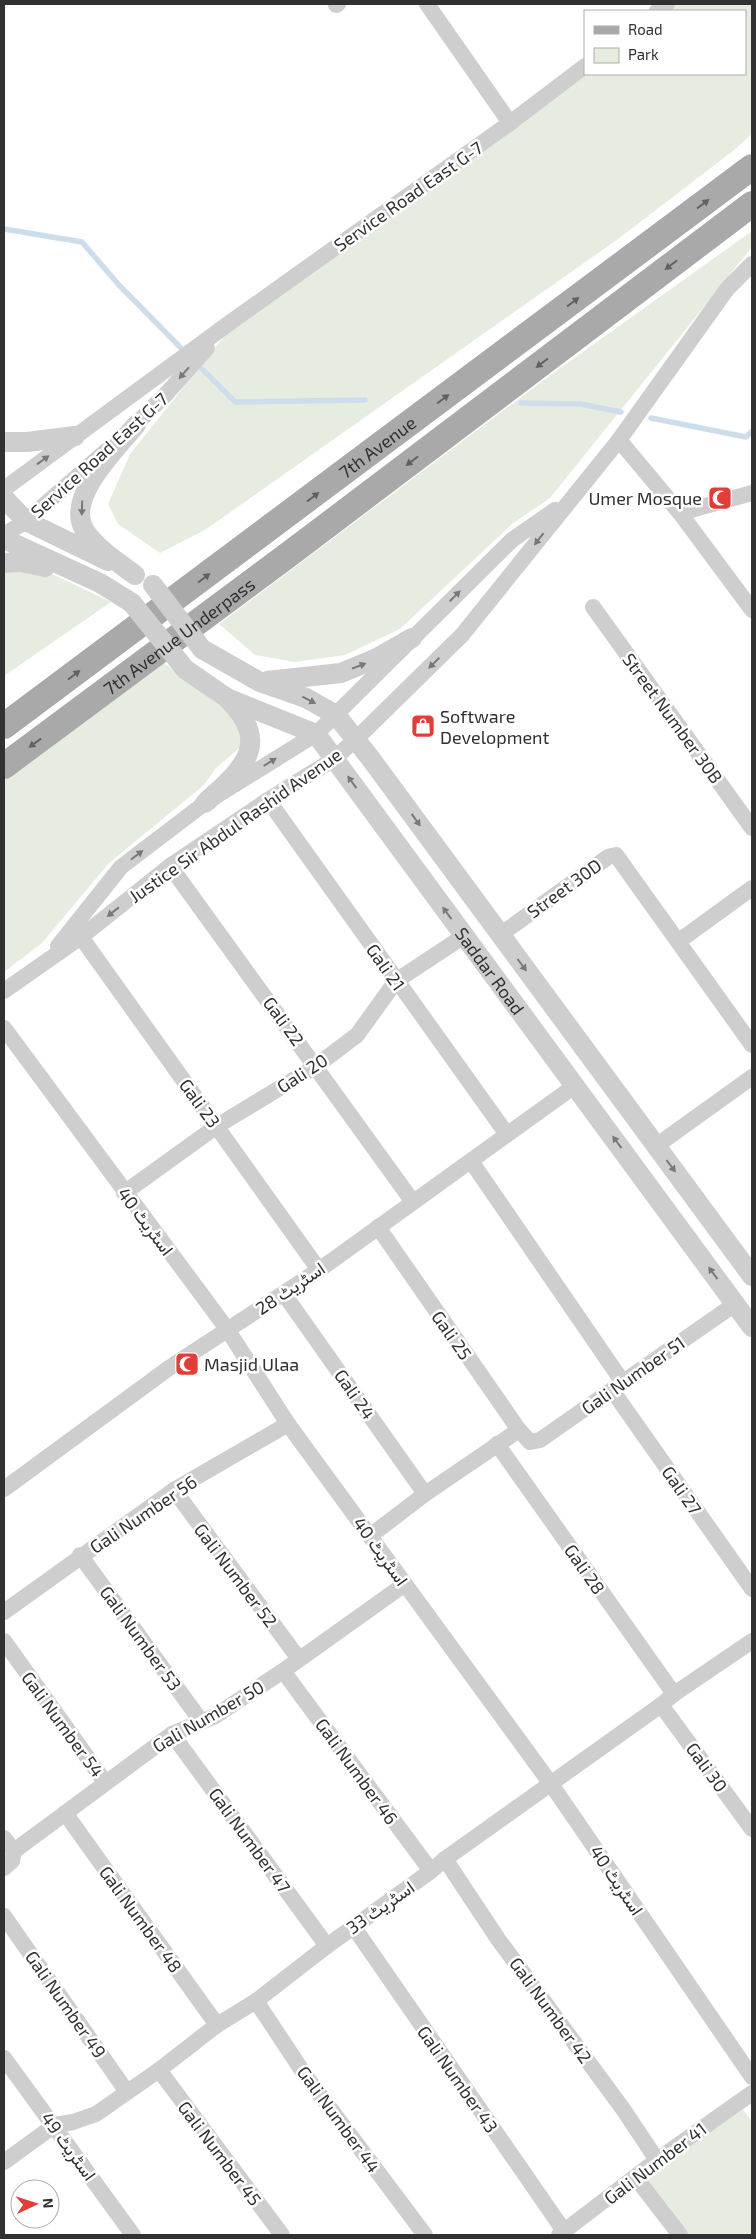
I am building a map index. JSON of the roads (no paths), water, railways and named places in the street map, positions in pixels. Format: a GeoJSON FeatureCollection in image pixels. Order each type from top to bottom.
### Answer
{"type":"FeatureCollection","features":[{"type":"Feature","properties":{"kind":"main road","name":"7th Avenue"},"geometry":{"type":"LineString","coordinates":[[4,726],[752,167]]}},
{"type":"Feature","properties":{"kind":"main road","name":"7th Avenue"},"geometry":{"type":"LineString","coordinates":[[292,552],[752,204]]}},
{"type":"Feature","properties":{"kind":"main road","name":"7th Avenue Underpass"},"geometry":{"type":"LineString","coordinates":[[4,766],[292,552]]}},
{"type":"Feature","properties":{"kind":"street"},"geometry":{"type":"LineString","coordinates":[[427,4],[510,123]]}},
{"type":"Feature","properties":{"kind":"street","name":"Service Road East G-7"},"geometry":{"type":"LineString","coordinates":[[4,489],[228,324],[510,123],[584,67]]}},
{"type":"Feature","properties":{"kind":"street","name":"Justice Sir Abdul Rashid Avenue"},"geometry":{"type":"LineString","coordinates":[[4,991],[81,937],[170,866],[268,800],[334,759],[355,740],[462,635],[619,440],[727,289],[752,264]]}},
{"type":"Feature","properties":{"kind":"street","name":"Service Road East G-7"},"geometry":{"type":"LineString","coordinates":[[4,537],[26,521],[136,425],[228,324]]}},
{"type":"Feature","properties":{"kind":"street"},"geometry":{"type":"LineString","coordinates":[[135,575],[84,530],[81,510],[84,493],[93,477],[136,425]]}},
{"type":"Feature","properties":{"kind":"street"},"geometry":{"type":"LineString","coordinates":[[4,442],[28,442],[75,436]]}},
{"type":"Feature","properties":{"kind":"street"},"geometry":{"type":"LineString","coordinates":[[619,440],[680,513],[752,610]]}},
{"type":"Feature","properties":{"kind":"street"},"geometry":{"type":"LineString","coordinates":[[680,513],[752,493]]}},
{"type":"Feature","properties":{"kind":"street"},"geometry":{"type":"LineString","coordinates":[[4,498],[26,521],[135,575]]}},
{"type":"Feature","properties":{"kind":"street","name":"Justice Sir Abdul Rashid Avenue"},"geometry":{"type":"LineString","coordinates":[[49,958],[121,867],[206,803],[316,734],[512,540],[569,500]]}},
{"type":"Feature","properties":{"kind":"street"},"geometry":{"type":"LineString","coordinates":[[4,537],[100,583],[132,603],[185,669],[227,698],[240,711],[247,723],[250,734],[247,756],[240,771],[206,803]]}},
{"type":"Feature","properties":{"kind":"street"},"geometry":{"type":"LineString","coordinates":[[4,563],[20,562],[56,569],[100,583]]}},
{"type":"Feature","properties":{"kind":"street","name":"Saddar Road"},"geometry":{"type":"LineString","coordinates":[[135,575],[153,585],[202,649],[260,682],[306,698],[336,715],[371,759],[752,1276]]}},
{"type":"Feature","properties":{"kind":"street","name":"Street Number 30B"},"geometry":{"type":"LineString","coordinates":[[594,607],[752,828]]}},
{"type":"Feature","properties":{"kind":"street"},"geometry":{"type":"LineString","coordinates":[[260,682],[341,673],[377,658],[412,638]]}},
{"type":"Feature","properties":{"kind":"street"},"geometry":{"type":"LineString","coordinates":[[227,698],[316,734]]}},
{"type":"Feature","properties":{"kind":"street","name":"Saddar Road"},"geometry":{"type":"LineString","coordinates":[[316,734],[576,1085],[752,1327]]}},
{"type":"Feature","properties":{"kind":"street","name":"Gali 21"},"geometry":{"type":"LineString","coordinates":[[268,800],[506,1133]]}},
{"type":"Feature","properties":{"kind":"street","name":"Street 30D"},"geometry":{"type":"LineString","coordinates":[[500,935],[608,857],[616,854],[752,1045]]}},
{"type":"Feature","properties":{"kind":"street","name":"Gali 22"},"geometry":{"type":"LineString","coordinates":[[170,866],[413,1202]]}},
{"type":"Feature","properties":{"kind":"street"},"geometry":{"type":"LineString","coordinates":[[678,941],[752,888]]}},
{"type":"Feature","properties":{"kind":"street","name":"Gali 20"},"geometry":{"type":"LineString","coordinates":[[124,1193],[217,1126],[316,1066],[357,1035],[396,981],[464,936]]}},
{"type":"Feature","properties":{"kind":"street","name":"Gali 23"},"geometry":{"type":"LineString","coordinates":[[81,937],[319,1270]]}},
{"type":"Feature","properties":{"kind":"street","name":"اسٹریٹ 40"},"geometry":{"type":"LineString","coordinates":[[4,1028],[124,1193],[228,1329],[288,1424],[551,1784],[752,2077]]}},
{"type":"Feature","properties":{"kind":"street"},"geometry":{"type":"LineString","coordinates":[[656,1146],[752,1077]]}},
{"type":"Feature","properties":{"kind":"street","name":"اسٹریٹ 28"},"geometry":{"type":"LineString","coordinates":[[4,1489],[169,1368],[319,1270],[471,1161],[506,1133],[576,1085]]}},
{"type":"Feature","properties":{"kind":"street","name":"Gali 27"},"geometry":{"type":"LineString","coordinates":[[471,1161],[752,1590]]}},
{"type":"Feature","properties":{"kind":"street","name":"Gali 25"},"geometry":{"type":"LineString","coordinates":[[378,1227],[524,1436]]}},
{"type":"Feature","properties":{"kind":"street","name":"Gali 24"},"geometry":{"type":"LineString","coordinates":[[284,1294],[425,1494]]}},
{"type":"Feature","properties":{"kind":"street","name":"Gali Number 51"},"geometry":{"type":"LineString","coordinates":[[370,1536],[425,1494],[497,1444],[524,1436],[540,1440],[735,1304]]}},
{"type":"Feature","properties":{"kind":"street","name":"Gali Number 56"},"geometry":{"type":"LineString","coordinates":[[4,1612],[174,1490],[288,1424]]}},
{"type":"Feature","properties":{"kind":"street","name":"Gali 28"},"geometry":{"type":"LineString","coordinates":[[497,1444],[674,1694]]}},
{"type":"Feature","properties":{"kind":"street","name":"Gali Number 52"},"geometry":{"type":"LineString","coordinates":[[174,1490],[299,1659]]}},
{"type":"Feature","properties":{"kind":"street","name":"Gali Number 53"},"geometry":{"type":"LineString","coordinates":[[80,1556],[201,1721]]}},
{"type":"Feature","properties":{"kind":"street","name":"Gali Number 50"},"geometry":{"type":"LineString","coordinates":[[10,1860],[65,1813],[172,1734],[215,1716],[283,1671],[405,1584]]}},
{"type":"Feature","properties":{"kind":"street","name":"Gali Number 54"},"geometry":{"type":"LineString","coordinates":[[4,1641],[105,1782]]}},
{"type":"Feature","properties":{"kind":"street","name":"اسٹریٹ 33"},"geometry":{"type":"LineString","coordinates":[[4,2162],[55,2126],[96,2114],[217,2025],[256,2001],[353,1926],[445,1859],[661,1706],[674,1694],[752,1641]]}},
{"type":"Feature","properties":{"kind":"street","name":"Gali Number 46"},"geometry":{"type":"LineString","coordinates":[[283,1671],[431,1871]]}},
{"type":"Feature","properties":{"kind":"street","name":"Gali 30"},"geometry":{"type":"LineString","coordinates":[[661,1706],[752,1830]]}},
{"type":"Feature","properties":{"kind":"street","name":"Gali Number 47"},"geometry":{"type":"LineString","coordinates":[[172,1734],[327,1946]]}},
{"type":"Feature","properties":{"kind":"street","name":"Gali Number 48"},"geometry":{"type":"LineString","coordinates":[[65,1813],[217,2025]]}},
{"type":"Feature","properties":{"kind":"street"},"geometry":{"type":"LineString","coordinates":[[4,1838],[10,1860]]}},
{"type":"Feature","properties":{"kind":"street","name":"Gali Number 42"},"geometry":{"type":"LineString","coordinates":[[445,1859],[498,1939],[624,2109],[657,2160]]}},
{"type":"Feature","properties":{"kind":"street","name":"Gali Number 49"},"geometry":{"type":"LineString","coordinates":[[4,1916],[127,2092]]}},
{"type":"Feature","properties":{"kind":"street","name":"Gali Number 43"},"geometry":{"type":"LineString","coordinates":[[353,1926],[561,2233]]}},
{"type":"Feature","properties":{"kind":"street","name":"Gali Number 44"},"geometry":{"type":"LineString","coordinates":[[256,2001],[305,2075],[425,2235]]}},
{"type":"Feature","properties":{"kind":"street","name":"اسٹریٹ 49"},"geometry":{"type":"LineString","coordinates":[[4,2058],[134,2235]]}},
{"type":"Feature","properties":{"kind":"street","name":"Gali Number 45"},"geometry":{"type":"LineString","coordinates":[[158,2070],[282,2235]]}},
{"type":"Feature","properties":{"kind":"street","name":"Gali Number 41"},"geometry":{"type":"LineString","coordinates":[[561,2233],[636,2178],[657,2160],[752,2092]]}},
{"type":"Feature","properties":{"kind":"street"},"geometry":{"type":"LineString","coordinates":[[636,2178],[680,2235]]}},
{"type":"Feature","properties":{"kind":"waterway"},"geometry":{"type":"LineString","coordinates":[[4,229],[82,242],[118,284],[180,347]]}},
{"type":"Feature","properties":{"kind":"waterway"},"geometry":{"type":"LineString","coordinates":[[202,369],[235,402],[365,400]]}},
{"type":"Feature","properties":{"kind":"waterway"},"geometry":{"type":"LineString","coordinates":[[521,403],[580,404],[621,412]]}},
{"type":"Feature","properties":{"kind":"waterway"},"geometry":{"type":"LineString","coordinates":[[651,418],[746,437],[752,431]]}},
{"type":"Feature","properties":{"kind":"place","name":"Umer Mosque"},"geometry":{"type":"Point","coordinates":[720,498]}},
{"type":"Feature","properties":{"kind":"place","name":"Software Development"},"geometry":{"type":"Point","coordinates":[423,726]}},
{"type":"Feature","properties":{"kind":"place","name":"Masjid Ulaa"},"geometry":{"type":"Point","coordinates":[187,1364]}}]}
